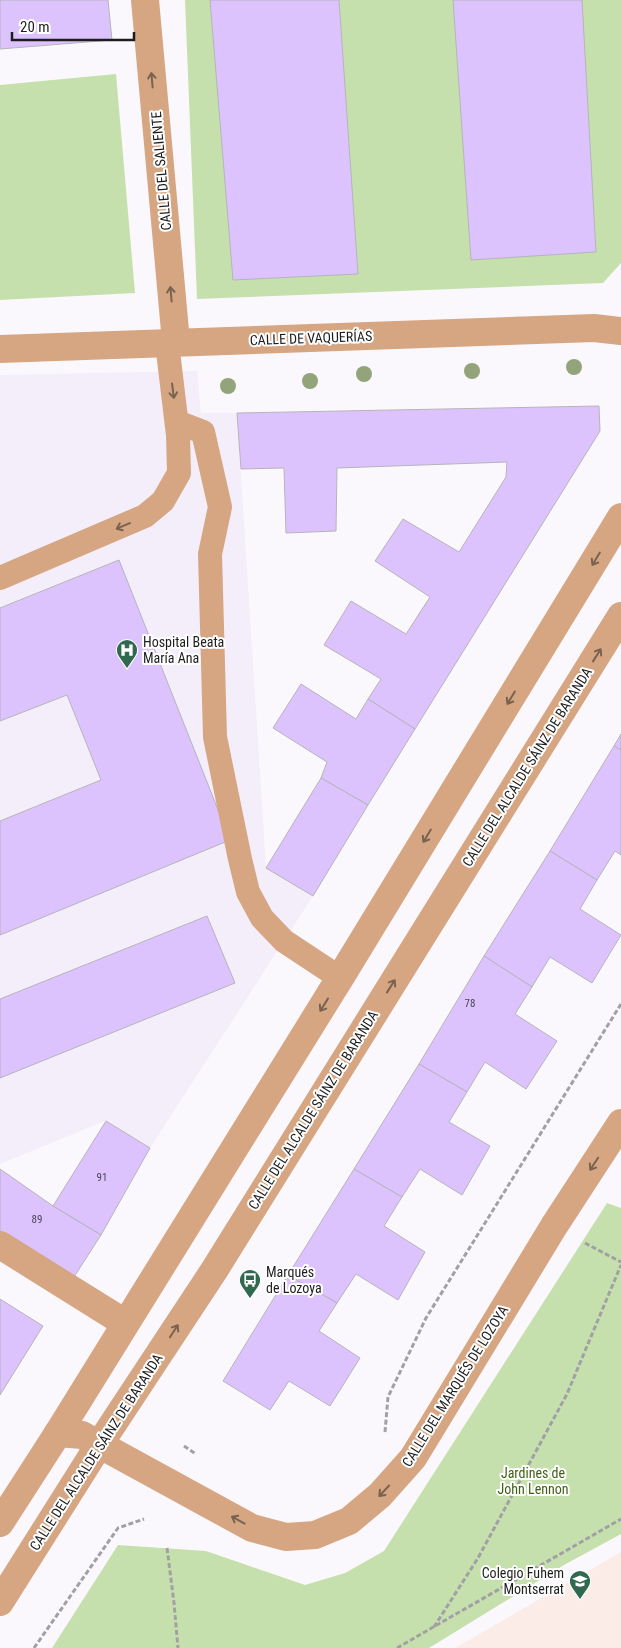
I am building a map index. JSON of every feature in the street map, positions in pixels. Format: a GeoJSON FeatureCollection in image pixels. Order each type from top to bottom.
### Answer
{"type":"FeatureCollection","features":[{"type":"Feature","properties":{"kind":"street","name":"CALLE DEL SALIENTE"},"geometry":{"type":"LineString","coordinates":[[145,0],[172,343]]}},
{"type":"Feature","properties":{"kind":"street","name":"CALLE DE VAQUERÍAS"},"geometry":{"type":"LineString","coordinates":[[0,349],[594,328],[621,331]]}},
{"type":"Feature","properties":{"kind":"street"},"geometry":{"type":"LineString","coordinates":[[0,1523],[58,1433],[340,978],[621,517]]}},
{"type":"Feature","properties":{"kind":"street","name":"CALLE DEL ALCALDE SÁINZ DE BARANDA"},"geometry":{"type":"LineString","coordinates":[[0,1602],[99,1445],[215,1269],[621,616]]}},
{"type":"Feature","properties":{"kind":"street","name":"CALLE DEL MARQUÉS DE LOZOYA"},"geometry":{"type":"LineString","coordinates":[[58,1433],[82,1435],[252,1528],[286,1537],[315,1535],[349,1521],[380,1496],[413,1458],[554,1226],[621,1123]]}},
{"type":"Feature","properties":{"kind":"street"},"geometry":{"type":"LineString","coordinates":[[0,1245],[125,1323]]}},
{"type":"Feature","properties":{"kind":"lane"},"geometry":{"type":"LineString","coordinates":[[0,578],[145,516],[163,501],[179,474],[172,343]]}},
{"type":"Feature","properties":{"kind":"lane"},"geometry":{"type":"LineString","coordinates":[[177,422],[203,432],[220,507],[210,554],[215,737],[248,892],[262,918],[284,941],[340,978]]}},
{"type":"Feature","properties":{"kind":"path"},"geometry":{"type":"LineString","coordinates":[[382,1438],[386,1430],[388,1397],[426,1318],[621,1004]]}},
{"type":"Feature","properties":{"kind":"path"},"geometry":{"type":"LineString","coordinates":[[434,1627],[478,1558],[567,1394],[621,1265]]}},
{"type":"Feature","properties":{"kind":"path"},"geometry":{"type":"LineString","coordinates":[[184,1446],[199,1456]]}},
{"type":"Feature","properties":{"kind":"path"},"geometry":{"type":"LineString","coordinates":[[34,1648],[118,1528],[144,1519]]}},
{"type":"Feature","properties":{"kind":"path"},"geometry":{"type":"LineString","coordinates":[[397,1648],[621,1519]]}},
{"type":"Feature","properties":{"kind":"path"},"geometry":{"type":"LineString","coordinates":[[167,1548],[178,1648]]}},
{"type":"Feature","properties":{"kind":"shaded area","name":"Hospital Beata María Ana"},"geometry":{"type":"Polygon","coordinates":[[[197,371],[201,413],[237,413],[266,867],[313,896],[150,1148],[105,1121],[0,1164],[0,375],[197,371]]]}},
{"type":"Feature","properties":{"kind":"shaded area","name":"Colegio Fuhem Montserrat"},"geometry":{"type":"Polygon","coordinates":[[[621,1552],[621,1648],[455,1648],[621,1552]]]}},
{"type":"Feature","properties":{"kind":"green space"},"geometry":{"type":"Polygon","coordinates":[[[185,0],[621,0],[621,263],[603,283],[197,299],[185,0]]]}},
{"type":"Feature","properties":{"kind":"green space"},"geometry":{"type":"Polygon","coordinates":[[[116,74],[135,293],[0,300],[0,85],[116,74]]]}},
{"type":"Feature","properties":{"kind":"green space","name":"Jardines de John Lennon"},"geometry":{"type":"Polygon","coordinates":[[[607,1203],[621,1208],[621,1534],[564,1565],[429,1648],[52,1648],[118,1545],[206,1551],[305,1585],[345,1573],[384,1551],[607,1203]]]}},
{"type":"Feature","properties":{"kind":"building"},"geometry":{"type":"Polygon","coordinates":[[[0,0],[108,0],[112,40],[0,49],[0,0]]]}},
{"type":"Feature","properties":{"kind":"building"},"geometry":{"type":"Polygon","coordinates":[[[210,0],[339,0],[358,274],[233,280],[210,0]]]}},
{"type":"Feature","properties":{"kind":"building"},"geometry":{"type":"Polygon","coordinates":[[[453,0],[582,0],[596,252],[471,260],[453,0]]]}},
{"type":"Feature","properties":{"kind":"building"},"geometry":{"type":"Polygon","coordinates":[[[599,406],[600,431],[415,729],[368,699],[381,679],[324,645],[351,601],[406,634],[430,597],[375,561],[403,519],[459,552],[506,477],[507,462],[337,468],[336,531],[286,533],[284,468],[241,469],[237,413],[599,406]]]}},
{"type":"Feature","properties":{"kind":"building"},"geometry":{"type":"Polygon","coordinates":[[[119,560],[230,840],[0,935],[0,821],[101,780],[67,695],[0,721],[0,608],[119,560]]]}},
{"type":"Feature","properties":{"kind":"building"},"geometry":{"type":"Polygon","coordinates":[[[301,684],[356,719],[368,699],[415,729],[368,805],[321,778],[327,762],[273,728],[301,684]]]}},
{"type":"Feature","properties":{"kind":"building"},"geometry":{"type":"Polygon","coordinates":[[[621,734],[621,750],[614,746],[621,734]]]}},
{"type":"Feature","properties":{"kind":"building"},"geometry":{"type":"Polygon","coordinates":[[[614,746],[621,750],[621,855],[615,851],[597,880],[550,851],[614,746]]]}},
{"type":"Feature","properties":{"kind":"building"},"geometry":{"type":"Polygon","coordinates":[[[321,778],[368,805],[313,896],[266,868],[321,778]]]}},
{"type":"Feature","properties":{"kind":"building"},"geometry":{"type":"Polygon","coordinates":[[[550,851],[597,880],[580,909],[621,935],[592,983],[550,957],[532,987],[484,956],[550,851]]]}},
{"type":"Feature","properties":{"kind":"building"},"geometry":{"type":"Polygon","coordinates":[[[207,916],[235,983],[0,1078],[0,999],[207,916]]]}},
{"type":"Feature","properties":{"kind":"building"},"geometry":{"type":"Polygon","coordinates":[[[484,956],[532,987],[515,1014],[557,1041],[526,1089],[485,1062],[467,1092],[419,1064],[484,956]]]}},
{"type":"Feature","properties":{"kind":"building"},"geometry":{"type":"Polygon","coordinates":[[[419,1064],[467,1092],[449,1122],[490,1146],[462,1195],[420,1169],[402,1197],[354,1169],[419,1064]]]}},
{"type":"Feature","properties":{"kind":"building"},"geometry":{"type":"Polygon","coordinates":[[[106,1121],[150,1148],[101,1235],[53,1206],[106,1121]]]}},
{"type":"Feature","properties":{"kind":"building"},"geometry":{"type":"Polygon","coordinates":[[[0,1169],[53,1206],[101,1235],[74,1277],[0,1231],[0,1169]]]}},
{"type":"Feature","properties":{"kind":"building"},"geometry":{"type":"Polygon","coordinates":[[[354,1169],[402,1197],[384,1226],[425,1252],[398,1300],[356,1274],[337,1303],[288,1275],[354,1169]]]}},
{"type":"Feature","properties":{"kind":"building"},"geometry":{"type":"Polygon","coordinates":[[[288,1275],[337,1303],[319,1331],[360,1358],[330,1406],[289,1381],[270,1410],[223,1381],[288,1275]]]}},
{"type":"Feature","properties":{"kind":"building"},"geometry":{"type":"Polygon","coordinates":[[[0,1299],[43,1326],[0,1395],[0,1299]]]}},
{"type":"Feature","properties":{"kind":"place","name":"Hospital Beata María Ana"},"geometry":{"type":"Point","coordinates":[127,669]}},
{"type":"Feature","properties":{"kind":"place","name":"Marqués de Lozoya"},"geometry":{"type":"Point","coordinates":[250,1299]}},
{"type":"Feature","properties":{"kind":"place","name":"Colegio Fuhem Montserrat"},"geometry":{"type":"Point","coordinates":[580,1600]}}]}
